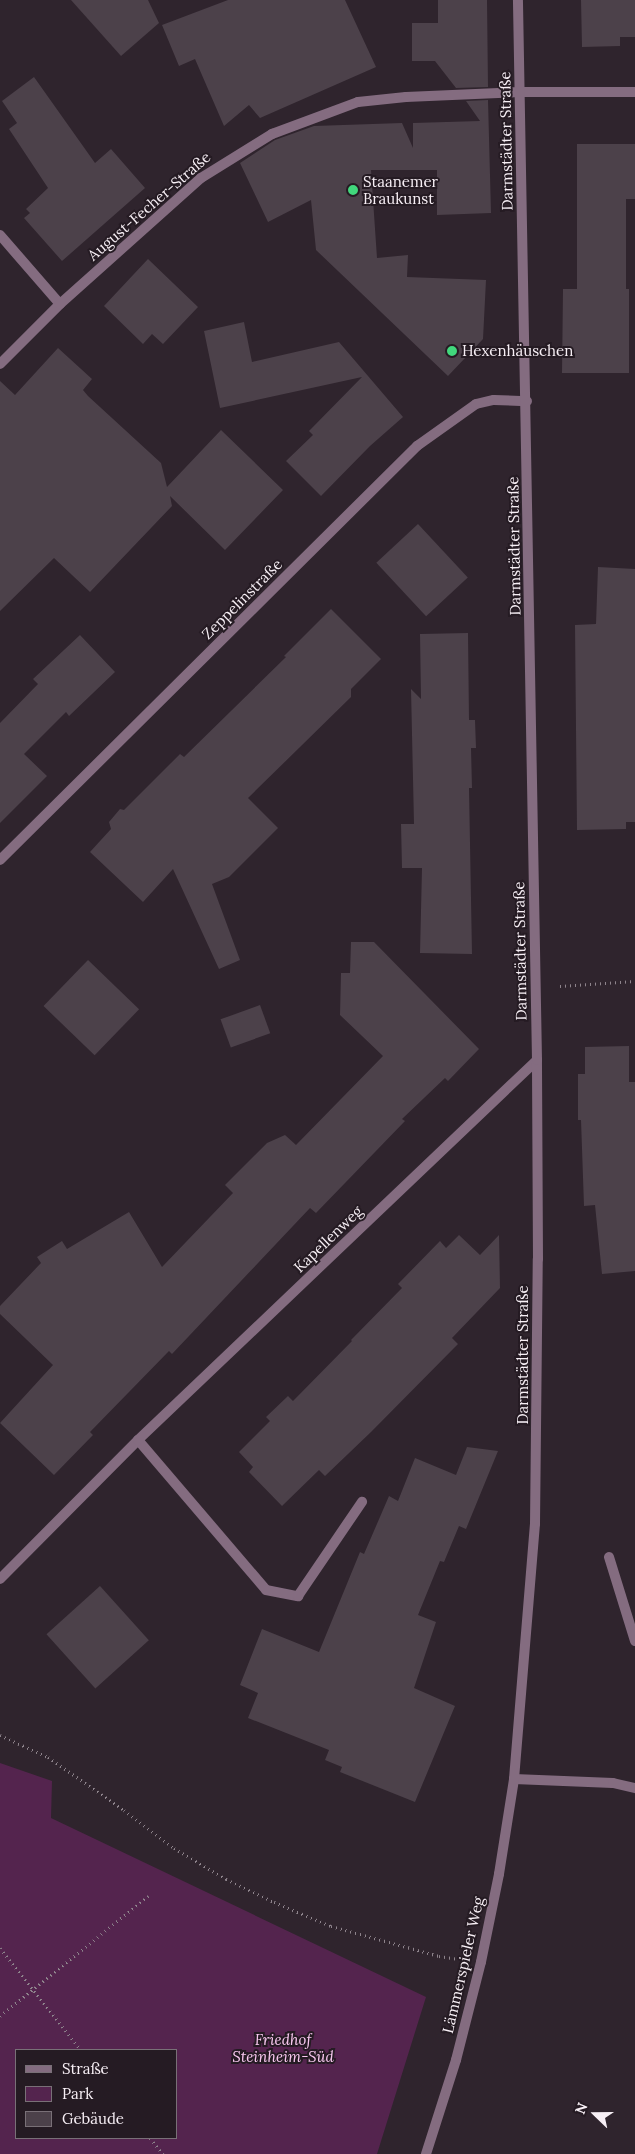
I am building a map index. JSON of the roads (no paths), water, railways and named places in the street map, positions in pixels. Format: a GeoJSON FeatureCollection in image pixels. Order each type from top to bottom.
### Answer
{"type":"FeatureCollection","features":[{"type":"Feature","properties":{"kind":"street","name":"Darmstädter Straße"},"geometry":{"type":"LineString","coordinates":[[514,1779],[523,1693],[535,1524],[538,1279],[537,1060],[534,988],[527,401],[518,0]]}},
{"type":"Feature","properties":{"kind":"street","name":"August-Fecher-Straße"},"geometry":{"type":"LineString","coordinates":[[0,364],[60,304],[200,178],[272,134],[358,102],[406,97],[520,92],[635,92]]}},
{"type":"Feature","properties":{"kind":"street"},"geometry":{"type":"LineString","coordinates":[[0,235],[60,304]]}},
{"type":"Feature","properties":{"kind":"street","name":"Zeppelinstraße"},"geometry":{"type":"LineString","coordinates":[[0,860],[417,446],[476,404],[494,400],[527,401]]}},
{"type":"Feature","properties":{"kind":"street","name":"Kapellenweg"},"geometry":{"type":"LineString","coordinates":[[0,1579],[138,1440],[537,1060]]}},
{"type":"Feature","properties":{"kind":"street"},"geometry":{"type":"LineString","coordinates":[[138,1440],[266,1590],[298,1596],[362,1502]]}},
{"type":"Feature","properties":{"kind":"street"},"geometry":{"type":"LineString","coordinates":[[609,1557],[635,1641]]}},
{"type":"Feature","properties":{"kind":"street"},"geometry":{"type":"LineString","coordinates":[[514,1779],[613,1783],[635,1788]]}},
{"type":"Feature","properties":{"kind":"street","name":"Lämmerspieler Weg"},"geometry":{"type":"LineString","coordinates":[[426,2154],[456,2060],[481,1962],[499,1874],[514,1779]]}},
{"type":"Feature","properties":{"kind":"place","name":"Staanemer Braukunst"},"geometry":{"type":"Point","coordinates":[353,190]}},
{"type":"Feature","properties":{"kind":"place","name":"Hexenhäuschen"},"geometry":{"type":"Point","coordinates":[452,351]}},
{"type":"Feature","properties":{"kind":"park label","name":"Friedhof Steinheim-Süd"},"geometry":{"type":"Point","coordinates":[283,2048]}}]}
